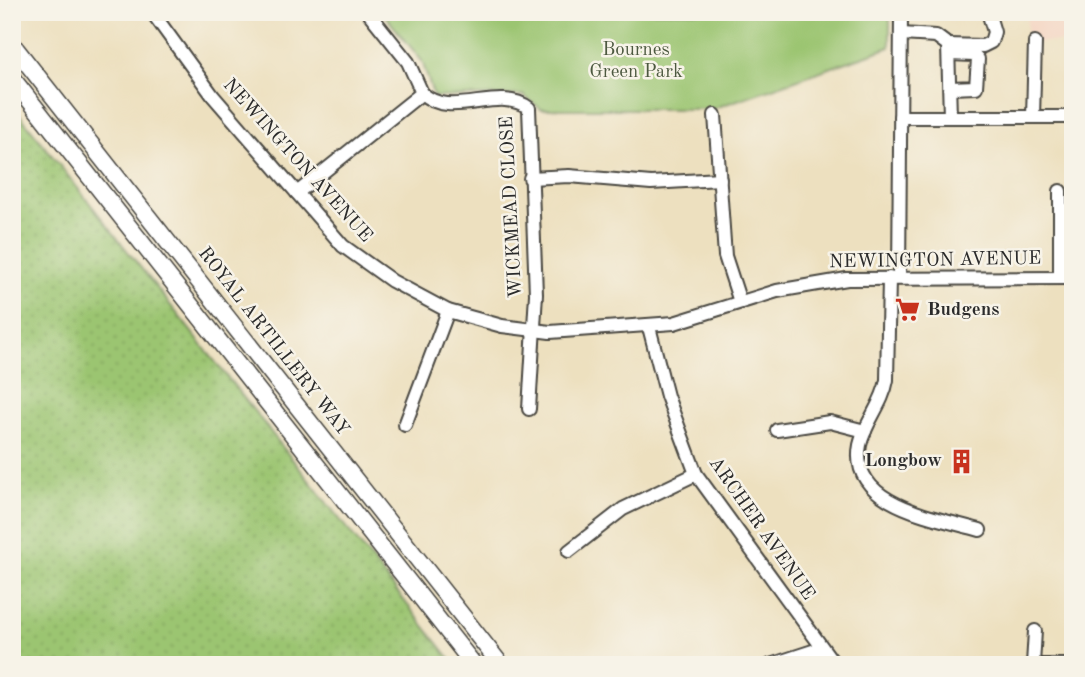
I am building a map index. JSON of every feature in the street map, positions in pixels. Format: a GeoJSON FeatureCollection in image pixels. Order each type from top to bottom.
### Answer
{"type":"FeatureCollection","features":[{"type":"Feature","properties":{"kind":"main road","name":"ROYAL ARTILLERY WAY"},"geometry":{"type":"LineString","coordinates":[[12,44],[501,665]]}},
{"type":"Feature","properties":{"kind":"main road"},"geometry":{"type":"LineString","coordinates":[[12,78],[474,665]]}},
{"type":"Feature","properties":{"kind":"street","name":"NEWINGTON AVENUE"},"geometry":{"type":"LineString","coordinates":[[152,12],[213,96],[343,246],[364,263],[448,311],[535,331],[649,327],[674,323],[814,283],[894,278],[1066,278],[1060,191]]}},
{"type":"Feature","properties":{"kind":"street"},"geometry":{"type":"LineString","coordinates":[[298,192],[422,93],[408,62],[368,12]]}},
{"type":"Feature","properties":{"kind":"street"},"geometry":{"type":"LineString","coordinates":[[901,12],[894,278],[885,393],[860,446],[861,467],[877,493],[897,505],[980,530]]}},
{"type":"Feature","properties":{"kind":"street"},"geometry":{"type":"LineString","coordinates":[[949,50],[983,46],[990,42],[994,36],[988,12]]}},
{"type":"Feature","properties":{"kind":"street"},"geometry":{"type":"LineString","coordinates":[[901,34],[936,36],[949,50],[975,55],[978,59],[976,88],[950,88]]}},
{"type":"Feature","properties":{"kind":"street"},"geometry":{"type":"LineString","coordinates":[[1033,117],[1035,42]]}},
{"type":"Feature","properties":{"kind":"street"},"geometry":{"type":"LineString","coordinates":[[949,50],[950,117]]}},
{"type":"Feature","properties":{"kind":"street","name":"WICKMEAD CLOSE"},"geometry":{"type":"LineString","coordinates":[[422,93],[439,104],[501,102],[529,108],[535,331],[529,409]]}},
{"type":"Feature","properties":{"kind":"street"},"geometry":{"type":"LineString","coordinates":[[715,115],[725,256],[740,302]]}},
{"type":"Feature","properties":{"kind":"street"},"geometry":{"type":"LineString","coordinates":[[900,117],[1073,117]]}},
{"type":"Feature","properties":{"kind":"street"},"geometry":{"type":"LineString","coordinates":[[530,178],[569,176],[651,183],[720,179]]}},
{"type":"Feature","properties":{"kind":"street"},"geometry":{"type":"LineString","coordinates":[[405,425],[448,311]]}},
{"type":"Feature","properties":{"kind":"street","name":"ARCHER AVENUE"},"geometry":{"type":"LineString","coordinates":[[649,327],[667,396],[696,474],[835,665]]}},
{"type":"Feature","properties":{"kind":"street"},"geometry":{"type":"LineString","coordinates":[[777,430],[830,422],[866,431]]}},
{"type":"Feature","properties":{"kind":"street"},"geometry":{"type":"LineString","coordinates":[[569,551],[623,509],[696,474]]}},
{"type":"Feature","properties":{"kind":"street"},"geometry":{"type":"LineString","coordinates":[[1035,631],[1032,665],[1071,665]]}},
{"type":"Feature","properties":{"kind":"street"},"geometry":{"type":"LineString","coordinates":[[770,665],[822,648]]}},
{"type":"Feature","properties":{"kind":"shaded area"},"geometry":{"type":"Polygon","coordinates":[[[1027,12],[1073,12],[1073,42],[1027,42],[1027,12]]]}},
{"type":"Feature","properties":{"kind":"green space","name":"Bournes Green Park"},"geometry":{"type":"Polygon","coordinates":[[[382,12],[890,12],[890,47],[712,109],[541,109],[523,95],[434,97],[422,61],[382,12]]]}},
{"type":"Feature","properties":{"kind":"green space"},"geometry":{"type":"Polygon","coordinates":[[[12,105],[455,665],[12,665],[12,105]]]}},
{"type":"Feature","properties":{"kind":"place","name":"Budgens"},"geometry":{"type":"Point","coordinates":[907,310]}},
{"type":"Feature","properties":{"kind":"place","name":"Longbow"},"geometry":{"type":"Point","coordinates":[962,461]}}]}
